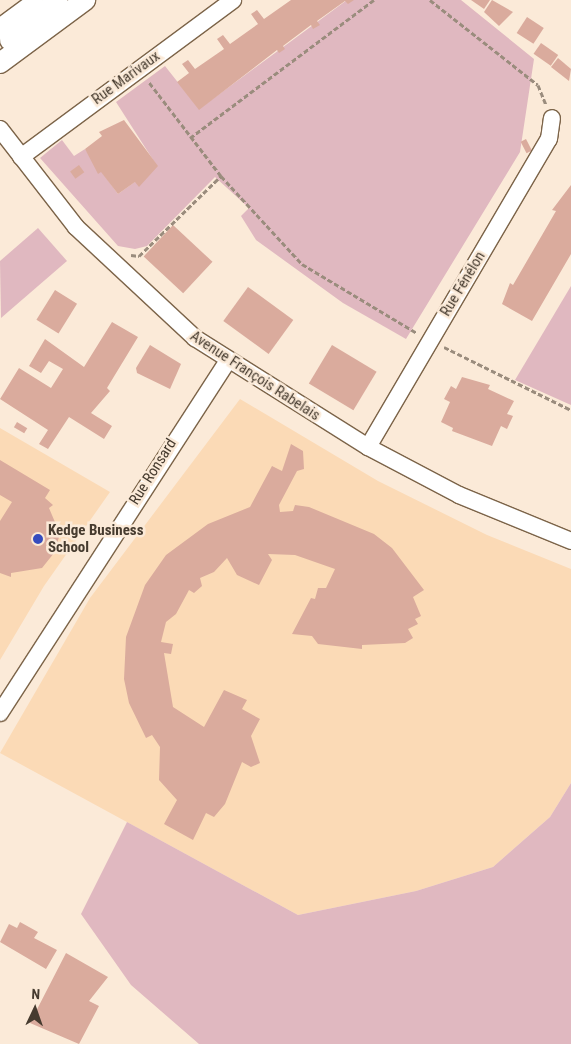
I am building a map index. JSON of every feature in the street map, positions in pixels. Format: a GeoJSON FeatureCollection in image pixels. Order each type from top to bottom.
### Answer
{"type":"FeatureCollection","features":[{"type":"Feature","properties":{"kind":"main road"},"geometry":{"type":"LineString","coordinates":[[0,29],[39,0]]}},
{"type":"Feature","properties":{"kind":"main road"},"geometry":{"type":"LineString","coordinates":[[0,48],[58,0]]}},
{"type":"Feature","properties":{"kind":"main road"},"geometry":{"type":"LineString","coordinates":[[0,63],[85,0]]}},
{"type":"Feature","properties":{"kind":"street","name":"Rue Marivaux"},"geometry":{"type":"LineString","coordinates":[[21,157],[233,0]]}},
{"type":"Feature","properties":{"kind":"street","name":"Rue Fénélon"},"geometry":{"type":"LineString","coordinates":[[368,447],[549,139],[552,118]]}},
{"type":"Feature","properties":{"kind":"street","name":"Avenue François Rabelais"},"geometry":{"type":"LineString","coordinates":[[0,129],[21,157],[116,268],[195,338],[368,447],[459,495],[571,541]]}},
{"type":"Feature","properties":{"kind":"street","name":"Rue Ronsard"},"geometry":{"type":"LineString","coordinates":[[0,713],[228,360]]}},
{"type":"Feature","properties":{"kind":"path"},"geometry":{"type":"LineString","coordinates":[[190,138],[374,0]]}},
{"type":"Feature","properties":{"kind":"path"},"geometry":{"type":"LineString","coordinates":[[430,0],[538,85],[552,118]]}},
{"type":"Feature","properties":{"kind":"path"},"geometry":{"type":"LineString","coordinates":[[139,68],[220,176],[302,264],[430,340],[571,410]]}},
{"type":"Feature","properties":{"kind":"path"},"geometry":{"type":"LineString","coordinates":[[116,268],[128,255],[139,256],[220,176]]}},
{"type":"Feature","properties":{"kind":"shaded area"},"geometry":{"type":"Polygon","coordinates":[[[347,0],[461,0],[534,59],[520,152],[406,339],[343,303],[256,240],[241,216],[249,208],[215,177],[147,246],[135,249],[118,246],[40,158],[62,140],[74,156],[85,149],[118,194],[157,166],[116,102],[165,66],[199,109],[347,0]]]}},
{"type":"Feature","properties":{"kind":"shaded area"},"geometry":{"type":"Polygon","coordinates":[[[38,228],[67,261],[1,318],[0,261],[38,228]]]}},
{"type":"Feature","properties":{"kind":"shaded area"},"geometry":{"type":"Polygon","coordinates":[[[571,286],[571,405],[515,380],[571,286]]]}},
{"type":"Feature","properties":{"kind":"shaded area"},"geometry":{"type":"Polygon","coordinates":[[[240,399],[378,481],[487,535],[571,569],[571,783],[550,817],[493,867],[416,891],[298,915],[0,753],[90,598],[240,399]]]}},
{"type":"Feature","properties":{"kind":"shaded area","name":"Kedge Business School"},"geometry":{"type":"Polygon","coordinates":[[[0,428],[110,492],[44,586],[0,660],[0,428]]]}},
{"type":"Feature","properties":{"kind":"shaded area"},"geometry":{"type":"Polygon","coordinates":[[[571,783],[571,1044],[199,1044],[131,985],[81,914],[127,822],[298,915],[416,891],[493,867],[550,817],[571,783]]]}},
{"type":"Feature","properties":{"kind":"building"},"geometry":{"type":"Polygon","coordinates":[[[291,0],[354,0],[348,4],[345,1],[317,21],[320,25],[313,29],[311,25],[283,46],[285,49],[279,53],[277,50],[199,110],[177,82],[189,73],[182,64],[188,60],[195,69],[224,49],[217,39],[223,35],[230,44],[258,24],[251,14],[257,10],[264,19],[291,0]]]}},
{"type":"Feature","properties":{"kind":"building"},"geometry":{"type":"Polygon","coordinates":[[[471,0],[490,0],[484,9],[471,0]]]}},
{"type":"Feature","properties":{"kind":"building"},"geometry":{"type":"Polygon","coordinates":[[[492,0],[513,12],[499,26],[484,12],[492,0]]]}},
{"type":"Feature","properties":{"kind":"building"},"geometry":{"type":"Polygon","coordinates":[[[527,17],[544,28],[533,44],[517,33],[527,17]]]}},
{"type":"Feature","properties":{"kind":"building"},"geometry":{"type":"Polygon","coordinates":[[[541,43],[558,55],[551,66],[534,54],[541,43]]]}},
{"type":"Feature","properties":{"kind":"building"},"geometry":{"type":"Polygon","coordinates":[[[558,58],[571,69],[569,81],[551,67],[558,58]]]}},
{"type":"Feature","properties":{"kind":"building"},"geometry":{"type":"Polygon","coordinates":[[[124,120],[158,166],[139,187],[135,182],[118,194],[101,172],[98,174],[85,149],[102,136],[99,132],[124,120]]]}},
{"type":"Feature","properties":{"kind":"building"},"geometry":{"type":"Polygon","coordinates":[[[526,139],[532,151],[527,153],[521,142],[526,139]]]}},
{"type":"Feature","properties":{"kind":"building"},"geometry":{"type":"Polygon","coordinates":[[[79,165],[84,172],[75,179],[70,171],[79,165]]]}},
{"type":"Feature","properties":{"kind":"building"},"geometry":{"type":"Polygon","coordinates":[[[571,185],[571,254],[532,321],[502,304],[510,283],[513,285],[556,211],[552,210],[571,185]]]}},
{"type":"Feature","properties":{"kind":"building"},"geometry":{"type":"Polygon","coordinates":[[[173,225],[212,262],[183,293],[144,256],[173,225]]]}},
{"type":"Feature","properties":{"kind":"building"},"geometry":{"type":"Polygon","coordinates":[[[248,287],[293,320],[269,354],[223,321],[248,287]]]}},
{"type":"Feature","properties":{"kind":"building"},"geometry":{"type":"Polygon","coordinates":[[[55,290],[77,304],[59,333],[36,320],[55,290]]]}},
{"type":"Feature","properties":{"kind":"building"},"geometry":{"type":"Polygon","coordinates":[[[112,322],[138,337],[107,388],[110,391],[91,413],[112,426],[104,439],[69,417],[48,449],[39,444],[48,430],[0,399],[19,368],[51,388],[63,369],[49,361],[41,373],[29,366],[45,339],[84,367],[112,322]]]}},
{"type":"Feature","properties":{"kind":"building"},"geometry":{"type":"Polygon","coordinates":[[[150,345],[181,364],[170,389],[137,373],[136,368],[150,345]]]}},
{"type":"Feature","properties":{"kind":"building"},"geometry":{"type":"Polygon","coordinates":[[[332,345],[377,372],[353,410],[309,384],[332,345]]]}},
{"type":"Feature","properties":{"kind":"building"},"geometry":{"type":"Polygon","coordinates":[[[462,377],[490,385],[488,389],[514,401],[507,414],[513,416],[507,429],[501,426],[492,446],[452,431],[453,428],[441,422],[450,402],[444,399],[451,386],[456,389],[462,377]]]}},
{"type":"Feature","properties":{"kind":"building"},"geometry":{"type":"Polygon","coordinates":[[[17,422],[27,428],[24,433],[14,427],[17,422]]]}},
{"type":"Feature","properties":{"kind":"building"},"geometry":{"type":"Polygon","coordinates":[[[291,444],[303,451],[304,469],[297,471],[279,505],[280,512],[293,511],[295,505],[309,507],[374,534],[392,548],[424,590],[413,597],[421,616],[415,619],[418,624],[408,629],[413,638],[405,643],[362,645],[362,649],[318,644],[312,636],[292,634],[311,598],[315,599],[318,588],[326,588],[335,569],[295,555],[268,554],[272,560],[259,585],[237,575],[227,558],[214,572],[200,578],[202,586],[194,593],[189,590],[176,614],[166,622],[161,642],[173,644],[171,654],[164,653],[173,707],[204,727],[224,690],[247,700],[242,709],[260,719],[251,736],[260,763],[251,767],[242,762],[225,804],[214,817],[206,813],[193,840],[164,824],[177,800],[159,780],[160,747],[152,735],[146,738],[129,703],[124,679],[126,637],[145,585],[166,555],[208,524],[250,507],[272,466],[282,471],[291,444]]]}},
{"type":"Feature","properties":{"kind":"building"},"geometry":{"type":"Polygon","coordinates":[[[0,460],[50,490],[45,498],[53,505],[49,508],[60,534],[54,553],[42,568],[11,573],[11,577],[0,573],[0,521],[12,502],[0,495],[0,460]]]}},
{"type":"Feature","properties":{"kind":"building"},"geometry":{"type":"Polygon","coordinates":[[[20,922],[38,932],[34,938],[57,950],[46,969],[0,942],[9,924],[17,928],[20,922]]]}},
{"type":"Feature","properties":{"kind":"building"},"geometry":{"type":"Polygon","coordinates":[[[66,953],[108,977],[89,1001],[99,1006],[79,1044],[30,1023],[66,953]]]}},
{"type":"Feature","properties":{"kind":"place","name":"Kedge Business School"},"geometry":{"type":"Point","coordinates":[38,539]}}]}
